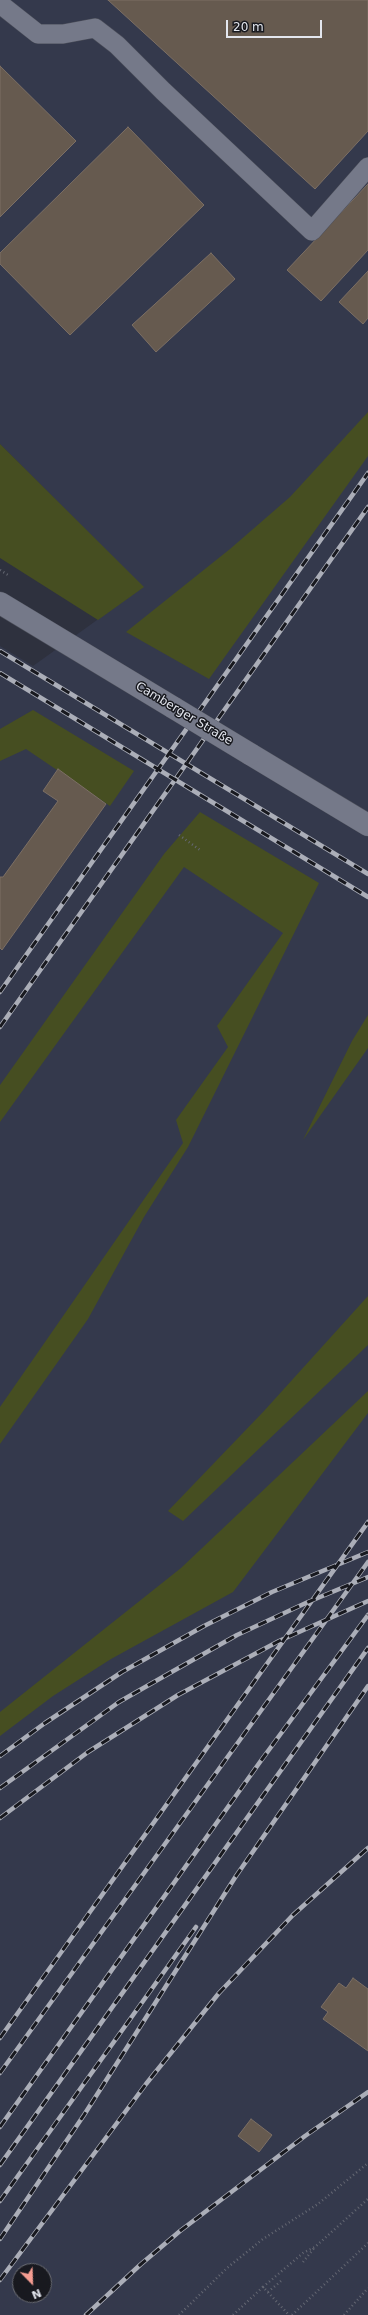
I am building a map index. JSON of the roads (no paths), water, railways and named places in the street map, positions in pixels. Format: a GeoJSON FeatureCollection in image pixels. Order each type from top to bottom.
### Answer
{"type":"FeatureCollection","features":[{"type":"Feature","properties":{"kind":"street","name":"Camberger Straße"},"geometry":{"type":"LineString","coordinates":[[0,603],[368,825]]}},
{"type":"Feature","properties":{"kind":"lane"},"geometry":{"type":"LineString","coordinates":[[0,4],[38,34],[63,34],[95,28],[117,45],[163,91],[312,231],[368,167]]}},
{"type":"Feature","properties":{"kind":"railway"},"geometry":{"type":"LineString","coordinates":[[0,992],[368,473]]}},
{"type":"Feature","properties":{"kind":"railway"},"geometry":{"type":"LineString","coordinates":[[0,1027],[368,507]]}},
{"type":"Feature","properties":{"kind":"railway"},"geometry":{"type":"LineString","coordinates":[[0,651],[368,874]]}},
{"type":"Feature","properties":{"kind":"railway"},"geometry":{"type":"LineString","coordinates":[[0,673],[368,897]]}},
{"type":"Feature","properties":{"kind":"railway"},"geometry":{"type":"LineString","coordinates":[[0,2038],[368,1522]]}},
{"type":"Feature","properties":{"kind":"railway"},"geometry":{"type":"LineString","coordinates":[[0,1756],[45,1723],[122,1672],[204,1626],[272,1592],[368,1552]]}},
{"type":"Feature","properties":{"kind":"railway"},"geometry":{"type":"LineString","coordinates":[[0,2073],[368,1562]]}},
{"type":"Feature","properties":{"kind":"railway"},"geometry":{"type":"LineString","coordinates":[[0,1788],[119,1702],[237,1635],[308,1602],[368,1577]]}},
{"type":"Feature","properties":{"kind":"railway"},"geometry":{"type":"LineString","coordinates":[[0,1818],[88,1752],[178,1695],[279,1641],[368,1601]]}},
{"type":"Feature","properties":{"kind":"railway"},"geometry":{"type":"LineString","coordinates":[[0,2127],[260,1762],[368,1615]]}},
{"type":"Feature","properties":{"kind":"railway"},"geometry":{"type":"LineString","coordinates":[[0,2165],[368,1648]]}},
{"type":"Feature","properties":{"kind":"railway"},"geometry":{"type":"LineString","coordinates":[[0,2239],[84,2115],[236,1876],[368,1686]]}},
{"type":"Feature","properties":{"kind":"railway"},"geometry":{"type":"LineString","coordinates":[[0,2280],[146,2084],[219,1993],[293,1915],[368,1848]]}},
{"type":"Feature","properties":{"kind":"railway"},"geometry":{"type":"LineString","coordinates":[[0,2201],[196,1927]]}},
{"type":"Feature","properties":{"kind":"railway"},"geometry":{"type":"LineString","coordinates":[[86,2315],[140,2265],[180,2231],[305,2136],[368,2092]]}}]}
